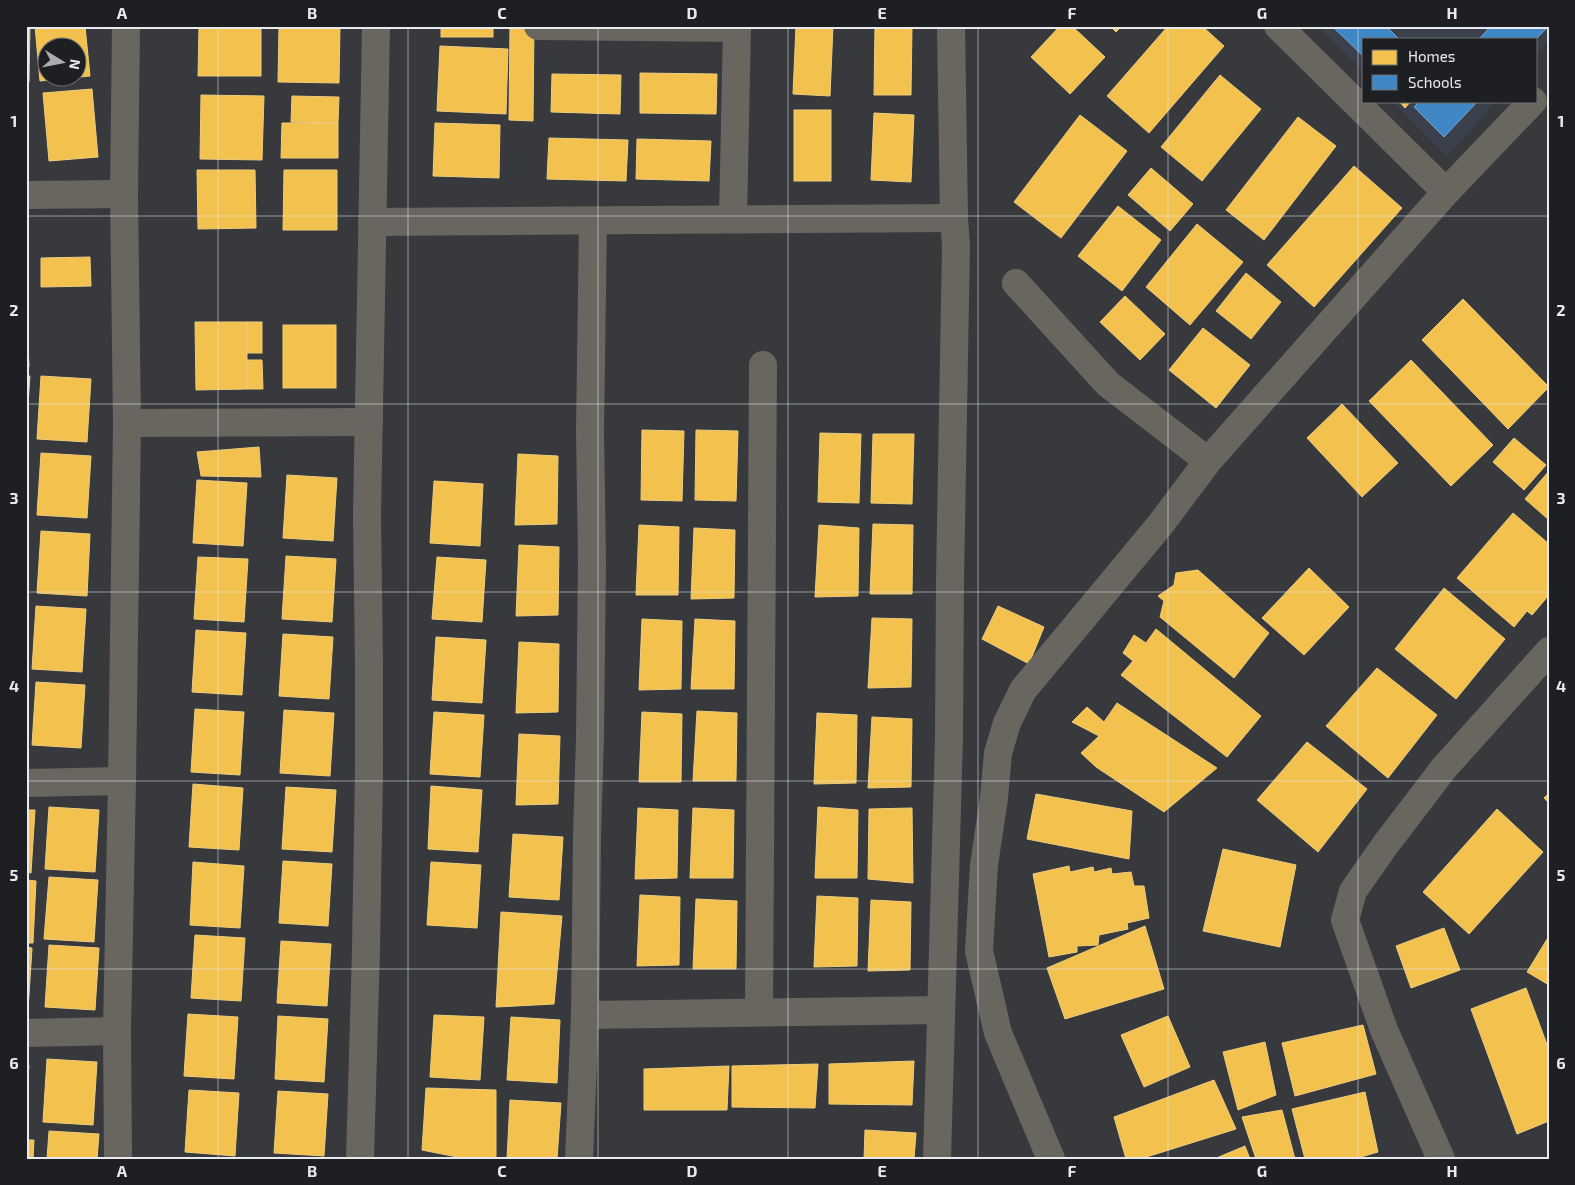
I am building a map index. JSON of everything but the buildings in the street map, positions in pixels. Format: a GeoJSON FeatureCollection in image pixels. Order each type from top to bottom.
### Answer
{"type":"FeatureCollection","features":[{"type":"Feature","properties":{"kind":"street"},"geometry":{"type":"LineString","coordinates":[[118,1159],[117,1032],[127,423],[124,194],[126,26]]}},
{"type":"Feature","properties":{"kind":"street"},"geometry":{"type":"LineString","coordinates":[[360,1159],[369,772],[367,515],[376,26]]}},
{"type":"Feature","properties":{"kind":"street"},"geometry":{"type":"LineString","coordinates":[[538,26],[737,27],[733,218]]}},
{"type":"Feature","properties":{"kind":"street"},"geometry":{"type":"LineString","coordinates":[[937,1159],[949,738],[956,246],[951,26]]}},
{"type":"Feature","properties":{"kind":"street"},"geometry":{"type":"LineString","coordinates":[[1278,26],[1446,192]]}},
{"type":"Feature","properties":{"kind":"street"},"geometry":{"type":"LineString","coordinates":[[1538,96],[1549,86]]}},
{"type":"Feature","properties":{"kind":"street"},"geometry":{"type":"LineString","coordinates":[[1051,1159],[998,1033],[979,951],[984,865],[994,798],[998,754],[1007,723],[1023,690],[1160,525],[1208,461],[1446,192],[1532,102]]}},
{"type":"Feature","properties":{"kind":"street"},"geometry":{"type":"LineString","coordinates":[[26,195],[124,194]]}},
{"type":"Feature","properties":{"kind":"street"},"geometry":{"type":"LineString","coordinates":[[372,222],[733,218],[954,218]]}},
{"type":"Feature","properties":{"kind":"street"},"geometry":{"type":"LineString","coordinates":[[579,1159],[585,1015],[590,737],[592,591],[590,430],[593,221]]}},
{"type":"Feature","properties":{"kind":"street"},"geometry":{"type":"LineString","coordinates":[[1016,283],[1108,384],[1208,461]]}},
{"type":"Feature","properties":{"kind":"street"},"geometry":{"type":"LineString","coordinates":[[759,1011],[763,365]]}},
{"type":"Feature","properties":{"kind":"street"},"geometry":{"type":"LineString","coordinates":[[127,423],[369,422]]}},
{"type":"Feature","properties":{"kind":"street"},"geometry":{"type":"LineString","coordinates":[[1441,1159],[1384,1030],[1346,920],[1352,890],[1444,768],[1549,651]]}},
{"type":"Feature","properties":{"kind":"street"},"geometry":{"type":"LineString","coordinates":[[26,783],[122,781]]}},
{"type":"Feature","properties":{"kind":"street"},"geometry":{"type":"LineString","coordinates":[[585,1015],[759,1011],[941,1010]]}},
{"type":"Feature","properties":{"kind":"street"},"geometry":{"type":"LineString","coordinates":[[26,1033],[117,1032]]}},
{"type":"Feature","properties":{"kind":"shaded area"},"geometry":{"type":"Polygon","coordinates":[[[1318,26],[1549,26],[1549,40],[1538,53],[1538,38],[1362,38],[1362,70],[1318,26]]]}},
{"type":"Feature","properties":{"kind":"shaded area"},"geometry":{"type":"Polygon","coordinates":[[[1393,102],[1495,102],[1447,157],[1393,102]]]}}]}
